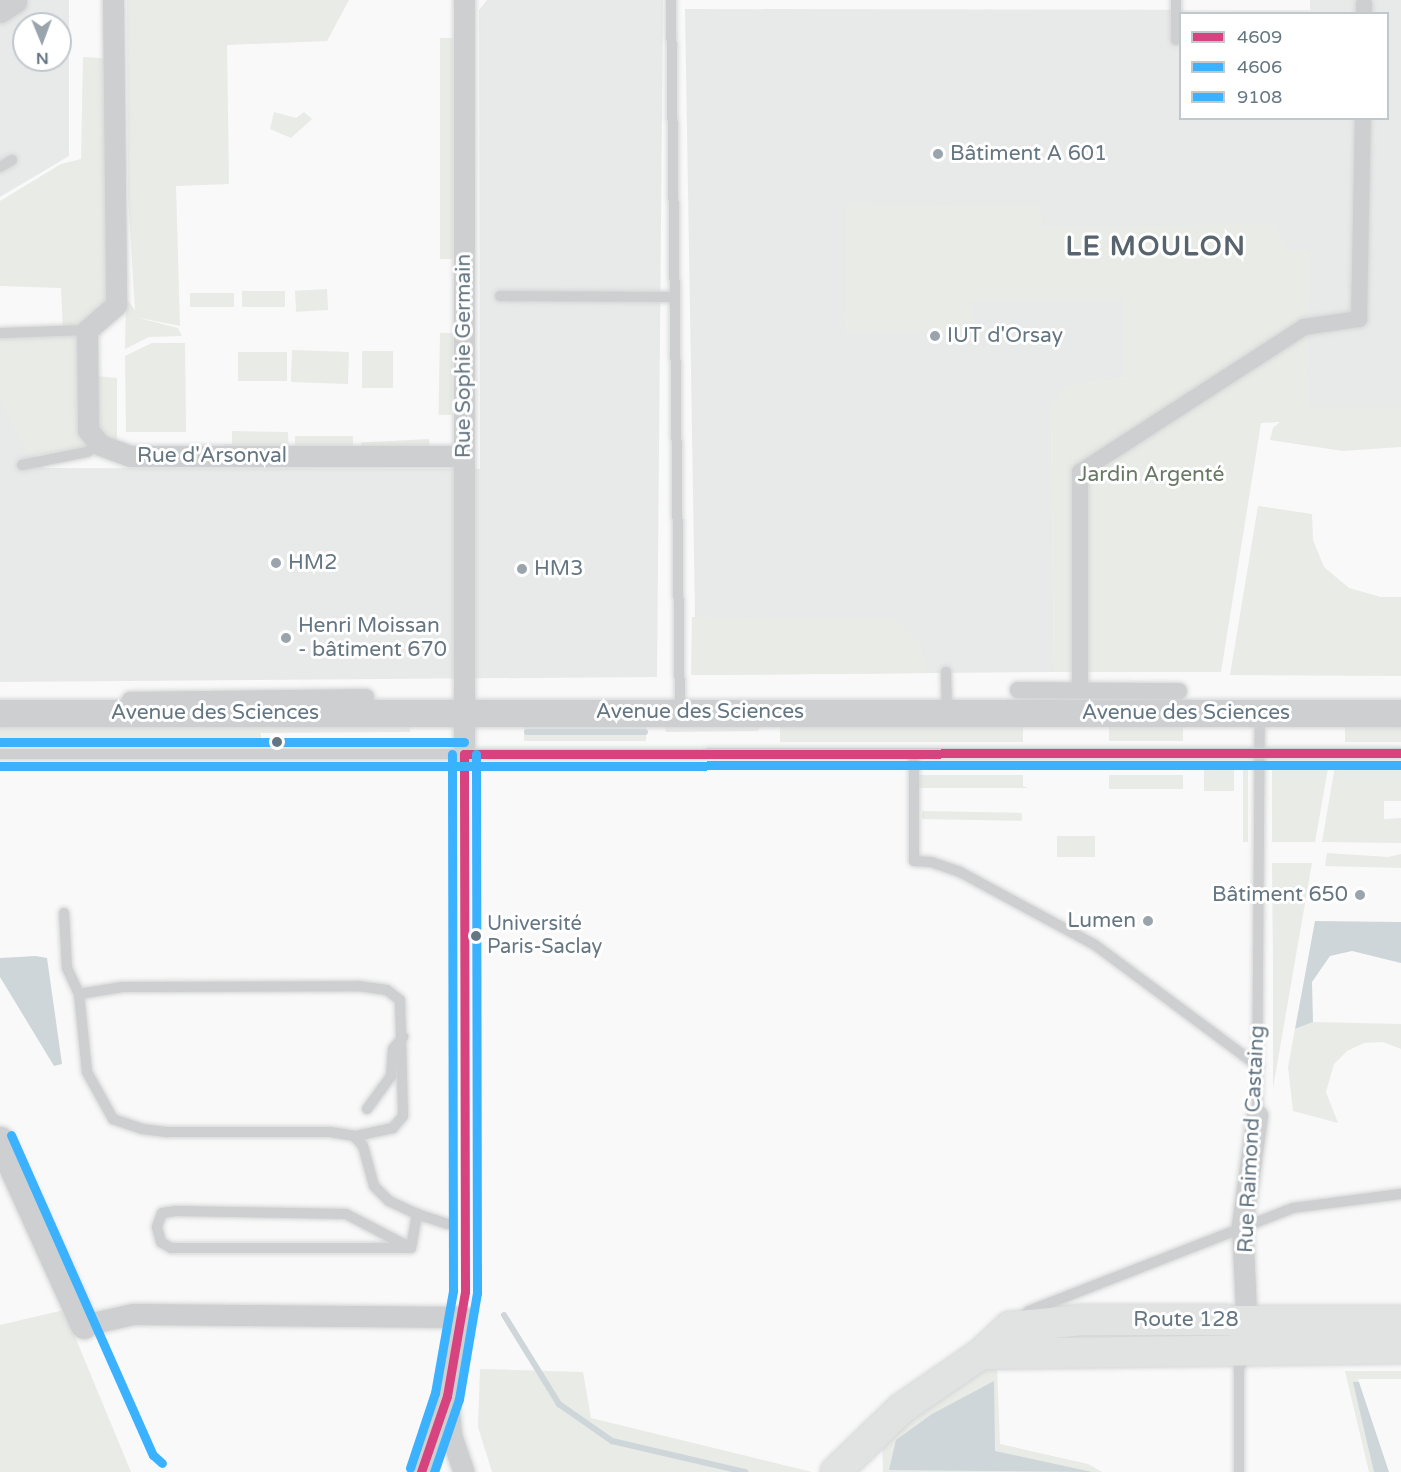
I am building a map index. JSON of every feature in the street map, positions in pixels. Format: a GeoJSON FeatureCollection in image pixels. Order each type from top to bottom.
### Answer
{"type":"FeatureCollection","features":[{"type":"Feature","properties":{"kind":"main road","name":"Route 128"},"geometry":{"type":"LineString","coordinates":[[1011,1327],[1044,1321],[1401,1321]]}},
{"type":"Feature","properties":{"kind":"main road"},"geometry":{"type":"LineString","coordinates":[[836,1472],[901,1408],[981,1354],[1011,1327]]}},
{"type":"Feature","properties":{"kind":"main road","name":"Route 128"},"geometry":{"type":"LineString","coordinates":[[981,1354],[1401,1348]]}},
{"type":"Feature","properties":{"kind":"street"},"geometry":{"type":"LineString","coordinates":[[100,445],[88,430],[87,330],[116,305],[113,0]]}},
{"type":"Feature","properties":{"kind":"street","name":"Rue Sophie Germain"},"geometry":{"type":"LineString","coordinates":[[464,0],[464,754]]}},
{"type":"Feature","properties":{"kind":"street"},"geometry":{"type":"LineString","coordinates":[[1072,695],[1080,472],[1304,327],[1359,319],[1363,120]]}},
{"type":"Feature","properties":{"kind":"street","name":"Rue d'Arsonval"},"geometry":{"type":"LineString","coordinates":[[100,445],[130,456],[464,456]]}},
{"type":"Feature","properties":{"kind":"street"},"geometry":{"type":"LineString","coordinates":[[1018,690],[1072,695],[1179,691]]}},
{"type":"Feature","properties":{"kind":"street"},"geometry":{"type":"LineString","coordinates":[[63,700],[366,697]]}},
{"type":"Feature","properties":{"kind":"street","name":"Avenue des Sciences"},"geometry":{"type":"LineString","coordinates":[[0,713],[1401,713]]}},
{"type":"Feature","properties":{"kind":"street","name":"Rue Raimond Castaing"},"geometry":{"type":"LineString","coordinates":[[1247,1350],[1242,1225],[1257,1115]]}},
{"type":"Feature","properties":{"kind":"street"},"geometry":{"type":"LineString","coordinates":[[0,1140],[84,1325],[133,1314],[463,1317],[447,1396],[421,1472]]}},
{"type":"Feature","properties":{"kind":"street"},"geometry":{"type":"LineString","coordinates":[[447,1396],[451,1434],[464,1472]]}},
{"type":"Feature","properties":{"kind":"lane"},"geometry":{"type":"LineString","coordinates":[[671,0],[680,712]]}},
{"type":"Feature","properties":{"kind":"lane"},"geometry":{"type":"LineString","coordinates":[[1176,0],[1176,40]]}},
{"type":"Feature","properties":{"kind":"lane"},"geometry":{"type":"LineString","coordinates":[[0,167],[12,160]]}},
{"type":"Feature","properties":{"kind":"lane"},"geometry":{"type":"LineString","coordinates":[[500,296],[675,297]]}},
{"type":"Feature","properties":{"kind":"lane"},"geometry":{"type":"LineString","coordinates":[[0,333],[87,330]]}},
{"type":"Feature","properties":{"kind":"lane"},"geometry":{"type":"LineString","coordinates":[[22,465],[87,452],[100,445]]}},
{"type":"Feature","properties":{"kind":"lane"},"geometry":{"type":"LineString","coordinates":[[946,672],[946,712]]}},
{"type":"Feature","properties":{"kind":"lane","name":"Rue Raimond Castaing"},"geometry":{"type":"LineString","coordinates":[[1257,1115],[1260,713]]}},
{"type":"Feature","properties":{"kind":"lane"},"geometry":{"type":"LineString","coordinates":[[914,753],[914,861],[931,862],[960,872],[1095,945],[1259,1067]]}},
{"type":"Feature","properties":{"kind":"lane"},"geometry":{"type":"LineString","coordinates":[[0,754],[1401,753]]}},
{"type":"Feature","properties":{"kind":"lane"},"geometry":{"type":"LineString","coordinates":[[64,914],[67,968],[78,994],[87,1072],[113,1119],[142,1129],[168,1132],[330,1132],[354,1136],[393,1128],[403,1116],[403,1037],[400,1000],[387,990],[358,986],[122,987],[78,994]]}},
{"type":"Feature","properties":{"kind":"lane"},"geometry":{"type":"LineString","coordinates":[[367,1109],[391,1076],[393,1049],[403,1037]]}},
{"type":"Feature","properties":{"kind":"lane"},"geometry":{"type":"LineString","coordinates":[[354,1136],[363,1146],[374,1186],[389,1201],[447,1224]]}},
{"type":"Feature","properties":{"kind":"lane"},"geometry":{"type":"LineString","coordinates":[[1011,1327],[1029,1311],[1242,1225],[1293,1208],[1401,1194]]}},
{"type":"Feature","properties":{"kind":"lane"},"geometry":{"type":"LineString","coordinates":[[176,1211],[346,1214],[411,1248],[171,1248],[161,1242],[157,1227],[162,1213],[176,1211]]}},
{"type":"Feature","properties":{"kind":"lane"},"geometry":{"type":"LineString","coordinates":[[411,1248],[417,1214]]}},
{"type":"Feature","properties":{"kind":"lane"},"geometry":{"type":"LineString","coordinates":[[1239,1472],[1239,1369],[1247,1350]]}},
{"type":"Feature","properties":{"kind":"shaded area"},"geometry":{"type":"Polygon","coordinates":[[[0,0],[69,0],[69,12],[12,12],[12,72],[69,72],[69,156],[0,197],[0,0]]]}},
{"type":"Feature","properties":{"kind":"shaded area"},"geometry":{"type":"Polygon","coordinates":[[[487,0],[663,0],[657,677],[0,682],[0,390],[44,468],[480,469],[479,10],[487,0]]]}},
{"type":"Feature","properties":{"kind":"shaded area","name":"IUT d'Orsay"},"geometry":{"type":"Polygon","coordinates":[[[1310,0],[1401,0],[1401,422],[1306,420],[1309,251],[1288,251],[1124,378],[1066,387],[1051,407],[1054,672],[696,675],[685,9],[1310,10],[1310,0]]]}},
{"type":"Feature","properties":{"kind":"shaded area"},"geometry":{"type":"Polygon","coordinates":[[[1315,921],[1401,922],[1401,963],[1352,951],[1330,956],[1312,982],[1313,1022],[1295,1029],[1315,921]]]}},
{"type":"Feature","properties":{"kind":"shaded area"},"geometry":{"type":"Polygon","coordinates":[[[36,956],[47,958],[62,1064],[54,1066],[0,977],[0,958],[36,956]]]}},
{"type":"Feature","properties":{"kind":"shaded area"},"geometry":{"type":"Polygon","coordinates":[[[994,1381],[995,1451],[1092,1472],[889,1470],[896,1440],[932,1414],[994,1381]]]}},
{"type":"Feature","properties":{"kind":"shaded area"},"geometry":{"type":"Polygon","coordinates":[[[1353,1382],[1401,1382],[1401,1472],[1374,1472],[1353,1382]]]}},
{"type":"Feature","properties":{"kind":"green space"},"geometry":{"type":"Polygon","coordinates":[[[127,0],[349,0],[327,41],[227,45],[229,184],[176,186],[180,326],[135,317],[178,328],[182,336],[149,337],[125,349],[126,298],[135,310],[128,198],[127,0]]]}},
{"type":"Feature","properties":{"kind":"green space"},"geometry":{"type":"Polygon","coordinates":[[[440,38],[453,38],[453,259],[440,259],[440,38]]]}},
{"type":"Feature","properties":{"kind":"green space"},"geometry":{"type":"Polygon","coordinates":[[[83,57],[116,59],[116,305],[87,330],[63,331],[61,288],[0,286],[0,201],[61,164],[81,159],[83,57]]]}},
{"type":"Feature","properties":{"kind":"green space"},"geometry":{"type":"Polygon","coordinates":[[[274,112],[296,118],[304,112],[312,119],[291,138],[270,129],[274,112]]]}},
{"type":"Feature","properties":{"kind":"green space","name":"Jardin Argenté"},"geometry":{"type":"Polygon","coordinates":[[[846,205],[1039,206],[1044,227],[1274,224],[1288,251],[1309,251],[1307,407],[1401,408],[1401,447],[1343,451],[1270,440],[1273,428],[1280,422],[1261,423],[1221,672],[1054,672],[1051,407],[1065,387],[1124,378],[1124,300],[971,301],[974,332],[845,334],[846,205]]]}},
{"type":"Feature","properties":{"kind":"green space"},"geometry":{"type":"Polygon","coordinates":[[[327,289],[328,310],[296,312],[295,291],[327,289]]]}},
{"type":"Feature","properties":{"kind":"green space"},"geometry":{"type":"Polygon","coordinates":[[[242,291],[285,291],[285,307],[242,307],[242,291]]]}},
{"type":"Feature","properties":{"kind":"green space"},"geometry":{"type":"Polygon","coordinates":[[[190,293],[234,293],[234,307],[190,307],[190,293]]]}},
{"type":"Feature","properties":{"kind":"green space"},"geometry":{"type":"Polygon","coordinates":[[[87,332],[87,375],[117,378],[117,453],[87,452],[62,457],[28,454],[0,401],[0,334],[87,332]]]}},
{"type":"Feature","properties":{"kind":"green space"},"geometry":{"type":"Polygon","coordinates":[[[440,333],[453,333],[452,415],[439,415],[440,333]]]}},
{"type":"Feature","properties":{"kind":"green space"},"geometry":{"type":"Polygon","coordinates":[[[152,343],[185,343],[186,432],[126,432],[125,356],[152,343]]]}},
{"type":"Feature","properties":{"kind":"green space"},"geometry":{"type":"Polygon","coordinates":[[[292,350],[349,352],[348,384],[291,382],[292,350]]]}},
{"type":"Feature","properties":{"kind":"green space"},"geometry":{"type":"Polygon","coordinates":[[[362,351],[393,351],[393,388],[362,388],[362,351]]]}},
{"type":"Feature","properties":{"kind":"green space"},"geometry":{"type":"Polygon","coordinates":[[[238,352],[287,352],[287,381],[238,381],[238,352]]]}},
{"type":"Feature","properties":{"kind":"green space"},"geometry":{"type":"Polygon","coordinates":[[[232,431],[288,432],[289,459],[224,460],[224,444],[232,444],[232,431]]]}},
{"type":"Feature","properties":{"kind":"green space"},"geometry":{"type":"Polygon","coordinates":[[[295,436],[353,436],[353,460],[295,460],[295,436]]]}},
{"type":"Feature","properties":{"kind":"green space"},"geometry":{"type":"Polygon","coordinates":[[[429,439],[430,459],[362,463],[361,443],[429,439]]]}},
{"type":"Feature","properties":{"kind":"green space"},"geometry":{"type":"Polygon","coordinates":[[[1258,506],[1312,514],[1313,540],[1324,567],[1349,588],[1381,597],[1401,597],[1401,676],[1230,675],[1258,506]]]}},
{"type":"Feature","properties":{"kind":"green space"},"geometry":{"type":"Polygon","coordinates":[[[692,617],[896,619],[920,644],[928,673],[691,675],[692,617]]]}},
{"type":"Feature","properties":{"kind":"green space"},"geometry":{"type":"Polygon","coordinates":[[[0,723],[410,723],[410,732],[261,733],[261,742],[0,743],[0,723]]]}},
{"type":"Feature","properties":{"kind":"green space"},"geometry":{"type":"Polygon","coordinates":[[[524,723],[646,723],[646,741],[524,741],[524,723]]]}},
{"type":"Feature","properties":{"kind":"green space"},"geometry":{"type":"Polygon","coordinates":[[[665,723],[762,723],[758,731],[666,732],[665,723]]]}},
{"type":"Feature","properties":{"kind":"green space"},"geometry":{"type":"Polygon","coordinates":[[[780,723],[1023,723],[1023,742],[780,742],[780,723]]]}},
{"type":"Feature","properties":{"kind":"green space"},"geometry":{"type":"Polygon","coordinates":[[[1109,723],[1183,723],[1183,741],[1109,741],[1109,723]]]}},
{"type":"Feature","properties":{"kind":"green space"},"geometry":{"type":"Polygon","coordinates":[[[1345,724],[1401,724],[1401,742],[1345,742],[1345,724]]]}},
{"type":"Feature","properties":{"kind":"green space"},"geometry":{"type":"Polygon","coordinates":[[[1401,765],[1401,801],[1384,801],[1384,819],[1401,818],[1401,843],[1322,842],[1335,766],[1401,765]]]}},
{"type":"Feature","properties":{"kind":"green space"},"geometry":{"type":"Polygon","coordinates":[[[1272,767],[1328,768],[1315,842],[1272,842],[1272,767]]]}},
{"type":"Feature","properties":{"kind":"green space"},"geometry":{"type":"Polygon","coordinates":[[[1204,768],[1234,768],[1234,791],[1204,791],[1204,768]]]}},
{"type":"Feature","properties":{"kind":"green space"},"geometry":{"type":"Polygon","coordinates":[[[1243,769],[1248,769],[1248,842],[1243,842],[1243,769]]]}},
{"type":"Feature","properties":{"kind":"green space"},"geometry":{"type":"Polygon","coordinates":[[[917,775],[1023,775],[1023,786],[1028,788],[917,788],[917,775]]]}},
{"type":"Feature","properties":{"kind":"green space"},"geometry":{"type":"Polygon","coordinates":[[[1109,775],[1183,775],[1183,789],[1109,789],[1109,775]]]}},
{"type":"Feature","properties":{"kind":"green space"},"geometry":{"type":"Polygon","coordinates":[[[922,811],[1022,813],[1022,821],[922,819],[922,811]]]}},
{"type":"Feature","properties":{"kind":"green space"},"geometry":{"type":"Polygon","coordinates":[[[1057,836],[1095,836],[1095,857],[1057,857],[1057,836]]]}},
{"type":"Feature","properties":{"kind":"green space"},"geometry":{"type":"Polygon","coordinates":[[[1327,853],[1388,857],[1401,854],[1401,868],[1325,866],[1327,853]]]}},
{"type":"Feature","properties":{"kind":"green space"},"geometry":{"type":"Polygon","coordinates":[[[1272,863],[1312,863],[1273,1088],[1273,965],[1272,863]]]}},
{"type":"Feature","properties":{"kind":"green space"},"geometry":{"type":"Polygon","coordinates":[[[1313,1022],[1401,1024],[1401,1049],[1383,1042],[1364,1043],[1347,1051],[1334,1064],[1326,1092],[1338,1123],[1293,1111],[1288,1067],[1295,1029],[1313,1022]]]}},
{"type":"Feature","properties":{"kind":"green space"},"geometry":{"type":"Polygon","coordinates":[[[64,1310],[131,1472],[0,1472],[0,1325],[64,1310]]]}},
{"type":"Feature","properties":{"kind":"green space"},"geometry":{"type":"Polygon","coordinates":[[[997,1366],[1000,1444],[1088,1464],[1102,1472],[883,1472],[882,1434],[981,1371],[997,1366]]]}},
{"type":"Feature","properties":{"kind":"green space"},"geometry":{"type":"Polygon","coordinates":[[[480,1369],[583,1372],[591,1418],[812,1472],[492,1472],[478,1427],[480,1369]]]}},
{"type":"Feature","properties":{"kind":"green space"},"geometry":{"type":"Polygon","coordinates":[[[1345,1371],[1401,1371],[1401,1472],[1369,1472],[1345,1371]]]}},
{"type":"Feature","properties":{"kind":"pier"},"geometry":{"type":"Polygon","coordinates":[[[1358,1379],[1401,1379],[1401,1472],[1389,1472],[1358,1379]]]}},
{"type":"Feature","properties":{"kind":"waterway"},"geometry":{"type":"LineString","coordinates":[[527,732],[645,732]]}},
{"type":"Feature","properties":{"kind":"waterway"},"geometry":{"type":"LineString","coordinates":[[566,768],[630,768]]}},
{"type":"Feature","properties":{"kind":"waterway"},"geometry":{"type":"LineString","coordinates":[[504,1315],[559,1404],[612,1441],[745,1472]]}},
{"type":"Feature","properties":{"kind":"transit line","name":"9108"},"geometry":{"type":"LineString","coordinates":[[0,742],[464,742]]}},
{"type":"Feature","properties":{"kind":"transit line","name":"4609"},"geometry":{"type":"LineString","coordinates":[[464,754],[1401,753]]}},
{"type":"Feature","properties":{"kind":"transit line","name":"9108"},"geometry":{"type":"LineString","coordinates":[[410,1468],[435,1393],[453,1291],[452,754]]}},
{"type":"Feature","properties":{"kind":"transit line","name":"4609"},"geometry":{"type":"LineString","coordinates":[[421,1472],[447,1396],[465,1292],[464,754]]}},
{"type":"Feature","properties":{"kind":"transit line","name":"4606"},"geometry":{"type":"LineString","coordinates":[[434,1472],[459,1399],[477,1293],[476,754]]}},
{"type":"Feature","properties":{"kind":"transit line","name":"4606"},"geometry":{"type":"LineString","coordinates":[[0,766],[1401,765]]}},
{"type":"Feature","properties":{"kind":"transit line","name":"9108"},"geometry":{"type":"LineString","coordinates":[[11,1135],[153,1455],[162,1463]]}},
{"type":"Feature","properties":{"kind":"place","name":"Bâtiment A 601"},"geometry":{"type":"Point","coordinates":[938,154]}},
{"type":"Feature","properties":{"kind":"place","name":"IUT d'Orsay"},"geometry":{"type":"Point","coordinates":[935,336]}},
{"type":"Feature","properties":{"kind":"place","name":"HM2"},"geometry":{"type":"Point","coordinates":[276,563]}},
{"type":"Feature","properties":{"kind":"place","name":"HM3"},"geometry":{"type":"Point","coordinates":[522,569]}},
{"type":"Feature","properties":{"kind":"place","name":"Henri Moissan - bâtiment 670"},"geometry":{"type":"Point","coordinates":[286,638]}},
{"type":"Feature","properties":{"kind":"place","name":"Bâtiment 650"},"geometry":{"type":"Point","coordinates":[1360,895]}},
{"type":"Feature","properties":{"kind":"place","name":"Lumen"},"geometry":{"type":"Point","coordinates":[1148,921]}},
{"type":"Feature","properties":{"kind":"place","name":"Université Paris-Saclay"},"geometry":{"type":"Point","coordinates":[476,936]}},
{"type":"Feature","properties":{"kind":"district","name":"LE MOULON"},"geometry":{"type":"Point","coordinates":[1156,247]}}]}
